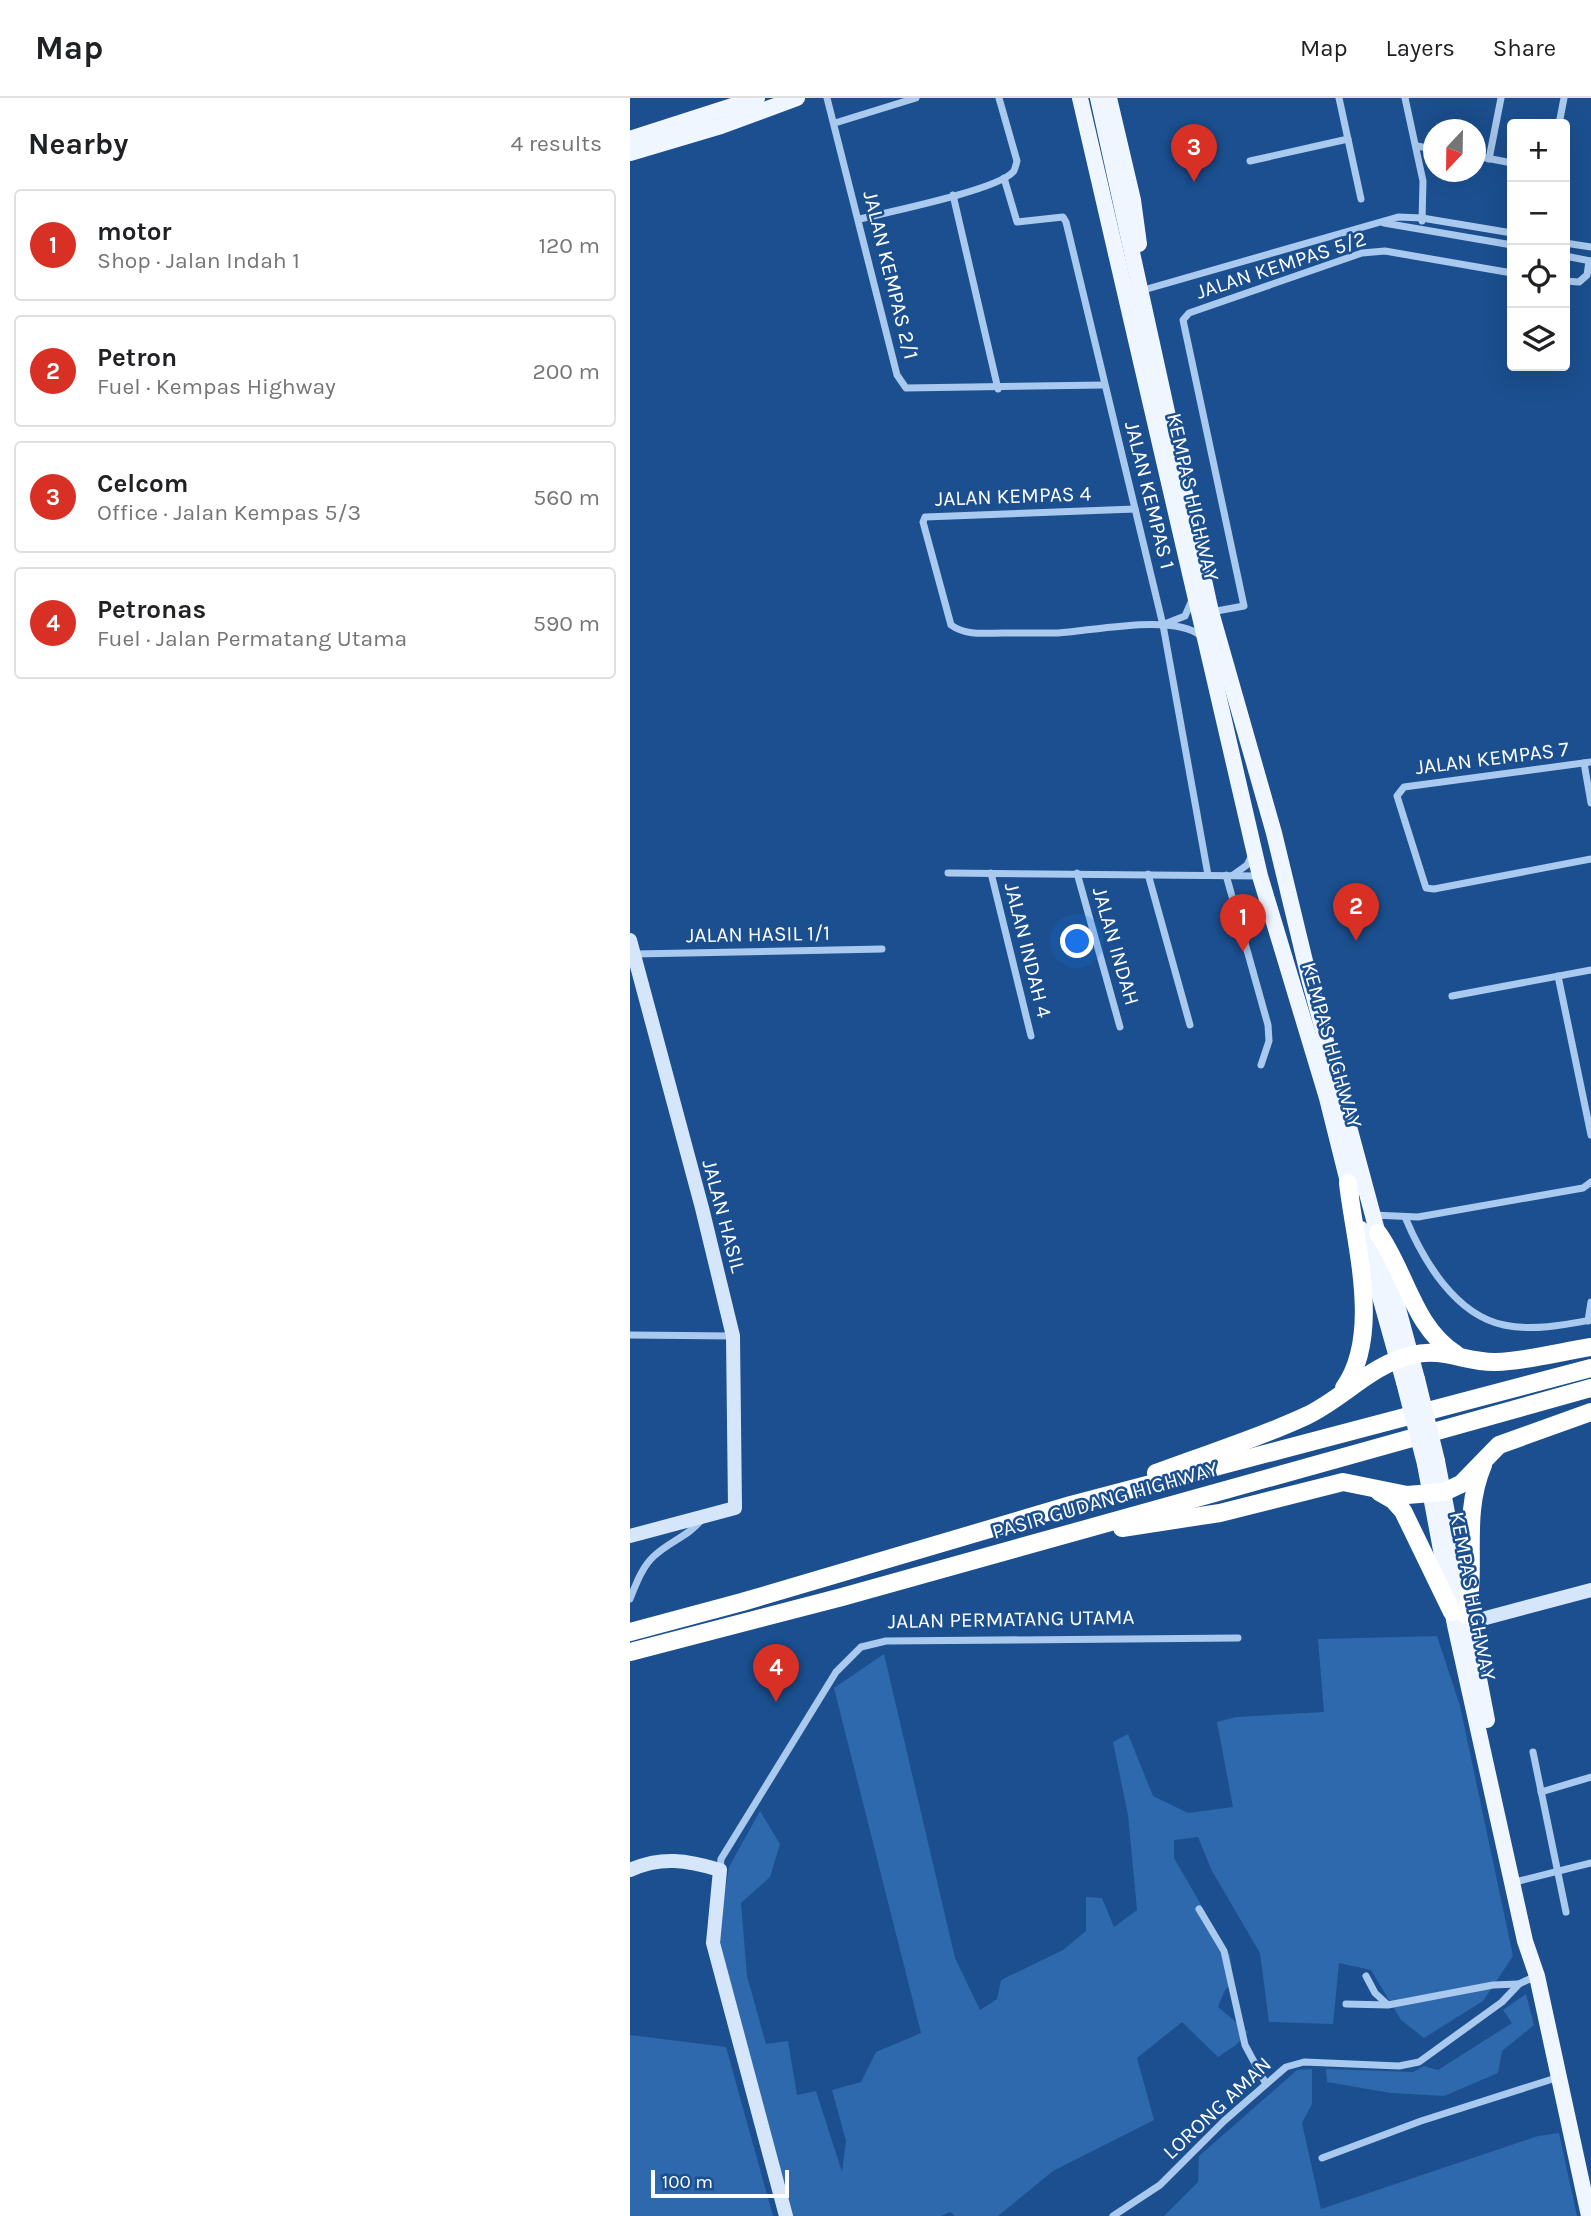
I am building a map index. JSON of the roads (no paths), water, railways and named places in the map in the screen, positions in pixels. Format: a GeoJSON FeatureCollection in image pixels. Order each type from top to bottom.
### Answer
{"type":"FeatureCollection","features":[{"type":"Feature","properties":{"kind":"highway"},"geometry":{"type":"LineString","coordinates":[[1336,1399],[1356,1366],[1365,1331],[1348,1183]]}},
{"type":"Feature","properties":{"kind":"highway"},"geometry":{"type":"LineString","coordinates":[[1375,1224],[1426,1324],[1442,1345],[1456,1354]]}},
{"type":"Feature","properties":{"kind":"highway"},"geometry":{"type":"LineString","coordinates":[[1070,1505],[1259,1436],[1336,1399],[1370,1372],[1405,1357],[1436,1352],[1493,1362],[1591,1347]]}},
{"type":"Feature","properties":{"kind":"highway","name":"PASIR GUDANG HIGHWAY"},"geometry":{"type":"LineString","coordinates":[[630,1632],[742,1602],[1070,1505],[1591,1368]]}},
{"type":"Feature","properties":{"kind":"highway","name":"PASIR GUDANG HIGHWAY"},"geometry":{"type":"LineString","coordinates":[[630,1653],[1591,1388]]}},
{"type":"Feature","properties":{"kind":"highway"},"geometry":{"type":"LineString","coordinates":[[1041,1541],[1220,1513],[1343,1482],[1387,1492],[1438,1493],[1461,1484],[1499,1445],[1591,1412]]}},
{"type":"Feature","properties":{"kind":"highway"},"geometry":{"type":"LineString","coordinates":[[1462,1617],[1469,1600],[1469,1523],[1477,1479],[1487,1455]]}},
{"type":"Feature","properties":{"kind":"highway"},"geometry":{"type":"LineString","coordinates":[[1367,1486],[1393,1500],[1403,1511],[1462,1617]]}},
{"type":"Feature","properties":{"kind":"main road"},"geometry":{"type":"LineString","coordinates":[[630,139],[757,98]]}},
{"type":"Feature","properties":{"kind":"main road"},"geometry":{"type":"LineString","coordinates":[[630,153],[721,126],[797,98]]}},
{"type":"Feature","properties":{"kind":"main road"},"geometry":{"type":"LineString","coordinates":[[1069,98],[1094,198],[1123,286]]}},
{"type":"Feature","properties":{"kind":"main road","name":"KEMPAS HIGHWAY"},"geometry":{"type":"LineString","coordinates":[[1080,98],[1260,876],[1328,1098],[1348,1183],[1405,1357]]}},
{"type":"Feature","properties":{"kind":"main road","name":"KEMPAS HIGHWAY"},"geometry":{"type":"LineString","coordinates":[[1098,98],[1211,612],[1261,788],[1375,1224],[1431,1462],[1525,1941],[1536,1970]]}},
{"type":"Feature","properties":{"kind":"main road"},"geometry":{"type":"LineString","coordinates":[[1109,98],[1139,238],[1135,270]]}},
{"type":"Feature","properties":{"kind":"main road"},"geometry":{"type":"LineString","coordinates":[[1260,876],[1268,867],[1272,854],[1262,810],[1261,788]]}},
{"type":"Feature","properties":{"kind":"main road","name":"KEMPAS HIGHWAY"},"geometry":{"type":"LineString","coordinates":[[1462,1617],[1589,2216]]}},
{"type":"Feature","properties":{"kind":"street","name":"JALAN KEMPAS 2/1"},"geometry":{"type":"LineString","coordinates":[[827,98],[860,219],[897,375],[906,388],[1104,385]]}},
{"type":"Feature","properties":{"kind":"street"},"geometry":{"type":"LineString","coordinates":[[835,123],[916,98]]}},
{"type":"Feature","properties":{"kind":"street"},"geometry":{"type":"LineString","coordinates":[[860,219],[953,195],[1004,178],[1014,171],[1017,162],[999,98]]}},
{"type":"Feature","properties":{"kind":"street"},"geometry":{"type":"LineString","coordinates":[[1339,98],[1361,199]]}},
{"type":"Feature","properties":{"kind":"street"},"geometry":{"type":"LineString","coordinates":[[1405,98],[1417,146],[1423,186],[1420,227]]}},
{"type":"Feature","properties":{"kind":"street"},"geometry":{"type":"LineString","coordinates":[[1489,159],[1501,98]]}},
{"type":"Feature","properties":{"kind":"street"},"geometry":{"type":"LineString","coordinates":[[1560,119],[1564,98]]}},
{"type":"Feature","properties":{"kind":"street"},"geometry":{"type":"LineString","coordinates":[[1250,161],[1349,139]]}},
{"type":"Feature","properties":{"kind":"street"},"geometry":{"type":"LineString","coordinates":[[1417,146],[1423,147]]}},
{"type":"Feature","properties":{"kind":"street"},"geometry":{"type":"LineString","coordinates":[[1486,158],[1507,162]]}},
{"type":"Feature","properties":{"kind":"street","name":"JALAN KEMPAS 1"},"geometry":{"type":"LineString","coordinates":[[1004,178],[1017,222],[1055,216],[1063,217],[1066,222],[1163,625],[1208,875]]}},
{"type":"Feature","properties":{"kind":"street"},"geometry":{"type":"LineString","coordinates":[[953,195],[998,388]]}},
{"type":"Feature","properties":{"kind":"street"},"geometry":{"type":"LineString","coordinates":[[1140,291],[1398,217],[1422,218],[1507,232]]}},
{"type":"Feature","properties":{"kind":"street"},"geometry":{"type":"LineString","coordinates":[[1380,223],[1420,227],[1507,245]]}},
{"type":"Feature","properties":{"kind":"street"},"geometry":{"type":"LineString","coordinates":[[1570,244],[1591,247]]}},
{"type":"Feature","properties":{"kind":"street","name":"JALAN KEMPAS 5/2"},"geometry":{"type":"LineString","coordinates":[[1211,612],[1244,606],[1209,437],[1182,330],[1183,320],[1189,313],[1362,253],[1397,253],[1507,272]]}},
{"type":"Feature","properties":{"kind":"street"},"geometry":{"type":"LineString","coordinates":[[1570,257],[1590,261],[1587,275],[1579,282],[1570,281]]}},
{"type":"Feature","properties":{"kind":"street","name":"JALAN KEMPAS 4"},"geometry":{"type":"LineString","coordinates":[[1135,509],[929,516],[923,522],[951,625],[960,631],[1057,633],[1163,625]]}},
{"type":"Feature","properties":{"kind":"street"},"geometry":{"type":"LineString","coordinates":[[1163,625],[1185,616],[1194,592]]}},
{"type":"Feature","properties":{"kind":"street"},"geometry":{"type":"LineString","coordinates":[[1163,625],[1184,627],[1204,639]]}},
{"type":"Feature","properties":{"kind":"street"},"geometry":{"type":"LineString","coordinates":[[1587,763],[1591,803]]}},
{"type":"Feature","properties":{"kind":"street","name":"JALAN KEMPAS 7"},"geometry":{"type":"LineString","coordinates":[[1587,763],[1404,786],[1399,791],[1400,808],[1426,888],[1434,889],[1591,859]]}},
{"type":"Feature","properties":{"kind":"street"},"geometry":{"type":"LineString","coordinates":[[1254,849],[1247,865],[1229,875],[1268,1025],[1269,1041],[1261,1065]]}},
{"type":"Feature","properties":{"kind":"street","name":"JALAN INDAH"},"geometry":{"type":"LineString","coordinates":[[948,873],[1260,876]]}},
{"type":"Feature","properties":{"kind":"street","name":"JALAN INDAH 4"},"geometry":{"type":"LineString","coordinates":[[992,873],[1031,1036]]}},
{"type":"Feature","properties":{"kind":"street","name":"JALAN INDAH"},"geometry":{"type":"LineString","coordinates":[[1077,873],[1120,1027]]}},
{"type":"Feature","properties":{"kind":"street"},"geometry":{"type":"LineString","coordinates":[[1148,874],[1189,1025]]}},
{"type":"Feature","properties":{"kind":"street","name":"JALAN HASIL 1/1"},"geometry":{"type":"LineString","coordinates":[[632,947],[882,949]]}},
{"type":"Feature","properties":{"kind":"street","name":"JALAN HASIL"},"geometry":{"type":"LineString","coordinates":[[632,947],[702,1208],[733,1336],[734,1508],[705,1516]]}},
{"type":"Feature","properties":{"kind":"street"},"geometry":{"type":"LineString","coordinates":[[1452,996],[1591,970]]}},
{"type":"Feature","properties":{"kind":"street"},"geometry":{"type":"LineString","coordinates":[[1558,976],[1591,1135]]}},
{"type":"Feature","properties":{"kind":"street"},"geometry":{"type":"LineString","coordinates":[[1375,1224],[1583,1188],[1591,1182]]}},
{"type":"Feature","properties":{"kind":"street"},"geometry":{"type":"LineString","coordinates":[[1405,1217],[1443,1284],[1461,1303],[1486,1318],[1520,1327],[1590,1321],[1591,1302]]}},
{"type":"Feature","properties":{"kind":"street"},"geometry":{"type":"LineString","coordinates":[[630,1335],[733,1336]]}},
{"type":"Feature","properties":{"kind":"street"},"geometry":{"type":"LineString","coordinates":[[630,1536],[705,1516]]}},
{"type":"Feature","properties":{"kind":"street"},"geometry":{"type":"LineString","coordinates":[[630,1599],[638,1578],[653,1557],[692,1532],[705,1516]]}},
{"type":"Feature","properties":{"kind":"street"},"geometry":{"type":"LineString","coordinates":[[1462,1617],[1591,1590]]}},
{"type":"Feature","properties":{"kind":"street","name":"JALAN PERMATANG UTAMA"},"geometry":{"type":"LineString","coordinates":[[786,2216],[713,1943],[721,1859],[836,1672],[861,1647],[886,1641],[1238,1638]]}},
{"type":"Feature","properties":{"kind":"street"},"geometry":{"type":"LineString","coordinates":[[1533,1752],[1566,1912]]}},
{"type":"Feature","properties":{"kind":"street"},"geometry":{"type":"LineString","coordinates":[[1541,1792],[1591,1777]]}},
{"type":"Feature","properties":{"kind":"street"},"geometry":{"type":"LineString","coordinates":[[630,1870],[649,1861],[669,1859],[720,1870]]}},
{"type":"Feature","properties":{"kind":"street"},"geometry":{"type":"LineString","coordinates":[[1519,1881],[1591,1863]]}},
{"type":"Feature","properties":{"kind":"street"},"geometry":{"type":"LineString","coordinates":[[1199,1909],[1224,1951],[1230,1969],[1240,2028],[1266,2084]]}},
{"type":"Feature","properties":{"kind":"street","name":"LORONG AMAN"},"geometry":{"type":"LineString","coordinates":[[1113,2216],[1160,2185],[1224,2121],[1284,2068],[1301,2062],[1399,2066],[1419,2062],[1502,2002],[1518,1984],[1536,1970]]}},
{"type":"Feature","properties":{"kind":"street"},"geometry":{"type":"LineString","coordinates":[[1366,1976],[1375,1993],[1388,2004]]}},
{"type":"Feature","properties":{"kind":"street"},"geometry":{"type":"LineString","coordinates":[[1346,2004],[1388,2004],[1493,1985],[1518,1984]]}},
{"type":"Feature","properties":{"kind":"street"},"geometry":{"type":"LineString","coordinates":[[1322,2158],[1560,2077]]}},
{"type":"Feature","properties":{"kind":"place","name":"Celcom"},"geometry":{"type":"Point","coordinates":[1194,182]}},
{"type":"Feature","properties":{"kind":"place","name":"Petron"},"geometry":{"type":"Point","coordinates":[1356,941]}},
{"type":"Feature","properties":{"kind":"place","name":"motor"},"geometry":{"type":"Point","coordinates":[1243,952]}},
{"type":"Feature","properties":{"kind":"place","name":"Petronas"},"geometry":{"type":"Point","coordinates":[776,1702]}}]}
